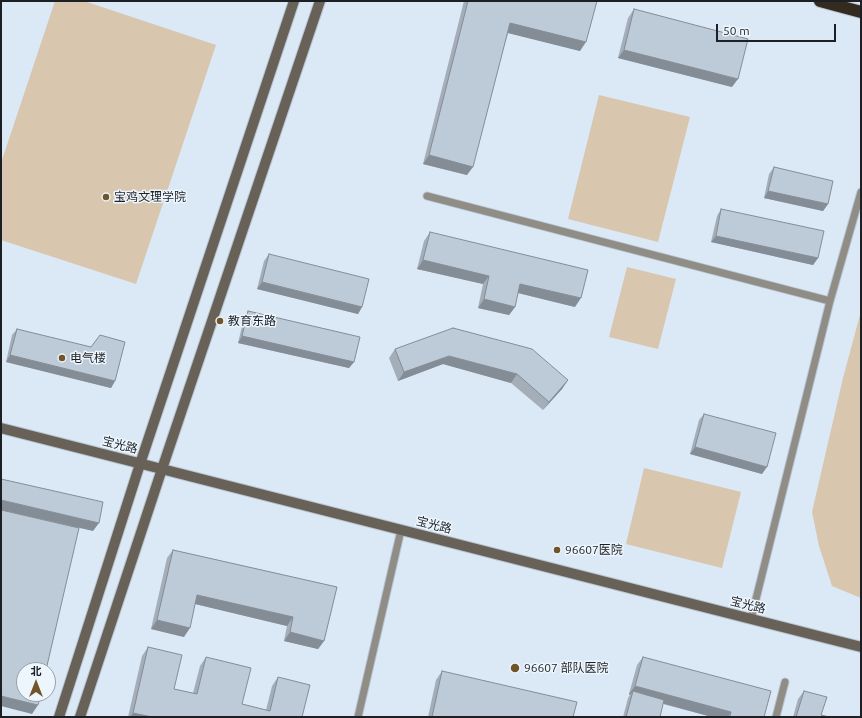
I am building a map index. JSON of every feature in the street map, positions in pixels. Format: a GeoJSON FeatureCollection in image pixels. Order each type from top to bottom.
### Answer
{"type":"FeatureCollection","features":[{"type":"Feature","properties":{"kind":"highway"},"geometry":{"type":"LineString","coordinates":[[820,1],[861,12]]}},
{"type":"Feature","properties":{"kind":"street"},"geometry":{"type":"LineString","coordinates":[[59,717],[140,464],[294,1]]}},
{"type":"Feature","properties":{"kind":"street"},"geometry":{"type":"LineString","coordinates":[[80,717],[320,1]]}},
{"type":"Feature","properties":{"kind":"street","name":"宝光路"},"geometry":{"type":"LineString","coordinates":[[1,428],[861,647]]}},
{"type":"Feature","properties":{"kind":"lane"},"geometry":{"type":"LineString","coordinates":[[751,619],[830,301],[861,192]]}},
{"type":"Feature","properties":{"kind":"lane"},"geometry":{"type":"LineString","coordinates":[[427,196],[830,301]]}},
{"type":"Feature","properties":{"kind":"lane"},"geometry":{"type":"LineString","coordinates":[[358,717],[401,530]]}},
{"type":"Feature","properties":{"kind":"lane"},"geometry":{"type":"LineString","coordinates":[[776,717],[785,682]]}},
{"type":"Feature","properties":{"kind":"shaded area"},"geometry":{"type":"Polygon","coordinates":[[[55,1],[84,1],[216,45],[136,284],[1,240],[1,163],[55,1]]]}},
{"type":"Feature","properties":{"kind":"shaded area"},"geometry":{"type":"Polygon","coordinates":[[[599,95],[690,117],[658,242],[568,219],[599,95]]]}},
{"type":"Feature","properties":{"kind":"shaded area"},"geometry":{"type":"Polygon","coordinates":[[[627,267],[676,279],[658,349],[609,337],[627,267]]]}},
{"type":"Feature","properties":{"kind":"shaded area"},"geometry":{"type":"Polygon","coordinates":[[[861,311],[861,598],[832,586],[819,546],[812,512],[843,378],[861,311]]]}},
{"type":"Feature","properties":{"kind":"shaded area"},"geometry":{"type":"Polygon","coordinates":[[[644,468],[741,492],[722,568],[626,544],[644,468]]]}},
{"type":"Feature","properties":{"kind":"building"},"geometry":{"type":"Polygon","coordinates":[[[468,1],[597,1],[586,42],[510,23],[473,167],[429,155],[468,1]]]}},
{"type":"Feature","properties":{"kind":"building"},"geometry":{"type":"Polygon","coordinates":[[[634,9],[748,39],[738,79],[624,50],[634,9]]]}},
{"type":"Feature","properties":{"kind":"building"},"geometry":{"type":"Polygon","coordinates":[[[774,167],[833,181],[828,204],[768,191],[774,167]]]}},
{"type":"Feature","properties":{"kind":"building"},"geometry":{"type":"Polygon","coordinates":[[[721,209],[824,231],[818,258],[716,236],[721,209]]]}},
{"type":"Feature","properties":{"kind":"building"},"geometry":{"type":"Polygon","coordinates":[[[430,232],[588,270],[581,298],[520,284],[515,307],[484,299],[489,276],[423,260],[430,232]]]}},
{"type":"Feature","properties":{"kind":"building"},"geometry":{"type":"Polygon","coordinates":[[[269,254],[369,279],[362,307],[262,282],[269,254]]]}},
{"type":"Feature","properties":{"kind":"building"},"geometry":{"type":"Polygon","coordinates":[[[248,311],[360,337],[354,362],[242,336],[248,311]]]}},
{"type":"Feature","properties":{"kind":"building"},"geometry":{"type":"Polygon","coordinates":[[[453,328],[532,349],[568,380],[549,402],[517,374],[449,356],[404,372],[395,349],[453,328]]]}},
{"type":"Feature","properties":{"kind":"building","name":"电气楼"},"geometry":{"type":"Polygon","coordinates":[[[17,329],[91,347],[100,335],[125,342],[115,381],[10,355],[17,329]]]}},
{"type":"Feature","properties":{"kind":"building"},"geometry":{"type":"Polygon","coordinates":[[[704,414],[776,433],[767,467],[695,447],[704,414]]]}},
{"type":"Feature","properties":{"kind":"building"},"geometry":{"type":"Polygon","coordinates":[[[1,479],[103,502],[99,523],[1,500],[1,479]]]}},
{"type":"Feature","properties":{"kind":"building"},"geometry":{"type":"Polygon","coordinates":[[[1,510],[79,528],[48,662],[16,662],[16,700],[1,696],[1,510]]]}},
{"type":"Feature","properties":{"kind":"building"},"geometry":{"type":"Polygon","coordinates":[[[173,550],[337,587],[324,641],[290,632],[293,617],[197,595],[190,628],[157,620],[173,550]]]}},
{"type":"Feature","properties":{"kind":"building"},"geometry":{"type":"Polygon","coordinates":[[[148,647],[182,655],[174,689],[197,694],[206,657],[251,668],[242,704],[270,711],[278,677],[310,685],[302,717],[152,717],[133,713],[148,647]]]}},
{"type":"Feature","properties":{"kind":"building"},"geometry":{"type":"Polygon","coordinates":[[[643,657],[771,691],[764,717],[730,717],[731,712],[635,686],[643,657]]]}},
{"type":"Feature","properties":{"kind":"building"},"geometry":{"type":"Polygon","coordinates":[[[442,671],[577,702],[573,717],[432,717],[442,671]]]}},
{"type":"Feature","properties":{"kind":"building"},"geometry":{"type":"Polygon","coordinates":[[[633,691],[664,700],[660,717],[626,717],[633,691]]]}},
{"type":"Feature","properties":{"kind":"building"},"geometry":{"type":"Polygon","coordinates":[[[804,691],[827,697],[821,715],[829,717],[796,717],[804,691]]]}},
{"type":"Feature","properties":{"kind":"building"},"geometry":{"type":"Polygon","coordinates":[[[26,702],[39,702],[38,705],[26,702]]]}},
{"type":"Feature","properties":{"kind":"place","name":"宝鸡文理学院"},"geometry":{"type":"Point","coordinates":[106,197]}},
{"type":"Feature","properties":{"kind":"place","name":"教育东路"},"geometry":{"type":"Point","coordinates":[220,321]}},
{"type":"Feature","properties":{"kind":"place","name":"电气楼"},"geometry":{"type":"Point","coordinates":[62,358]}},
{"type":"Feature","properties":{"kind":"place","name":"96607医院"},"geometry":{"type":"Point","coordinates":[557,550]}},
{"type":"Feature","properties":{"kind":"place","name":"96607 部队医院"},"geometry":{"type":"Point","coordinates":[515,668]}}]}
